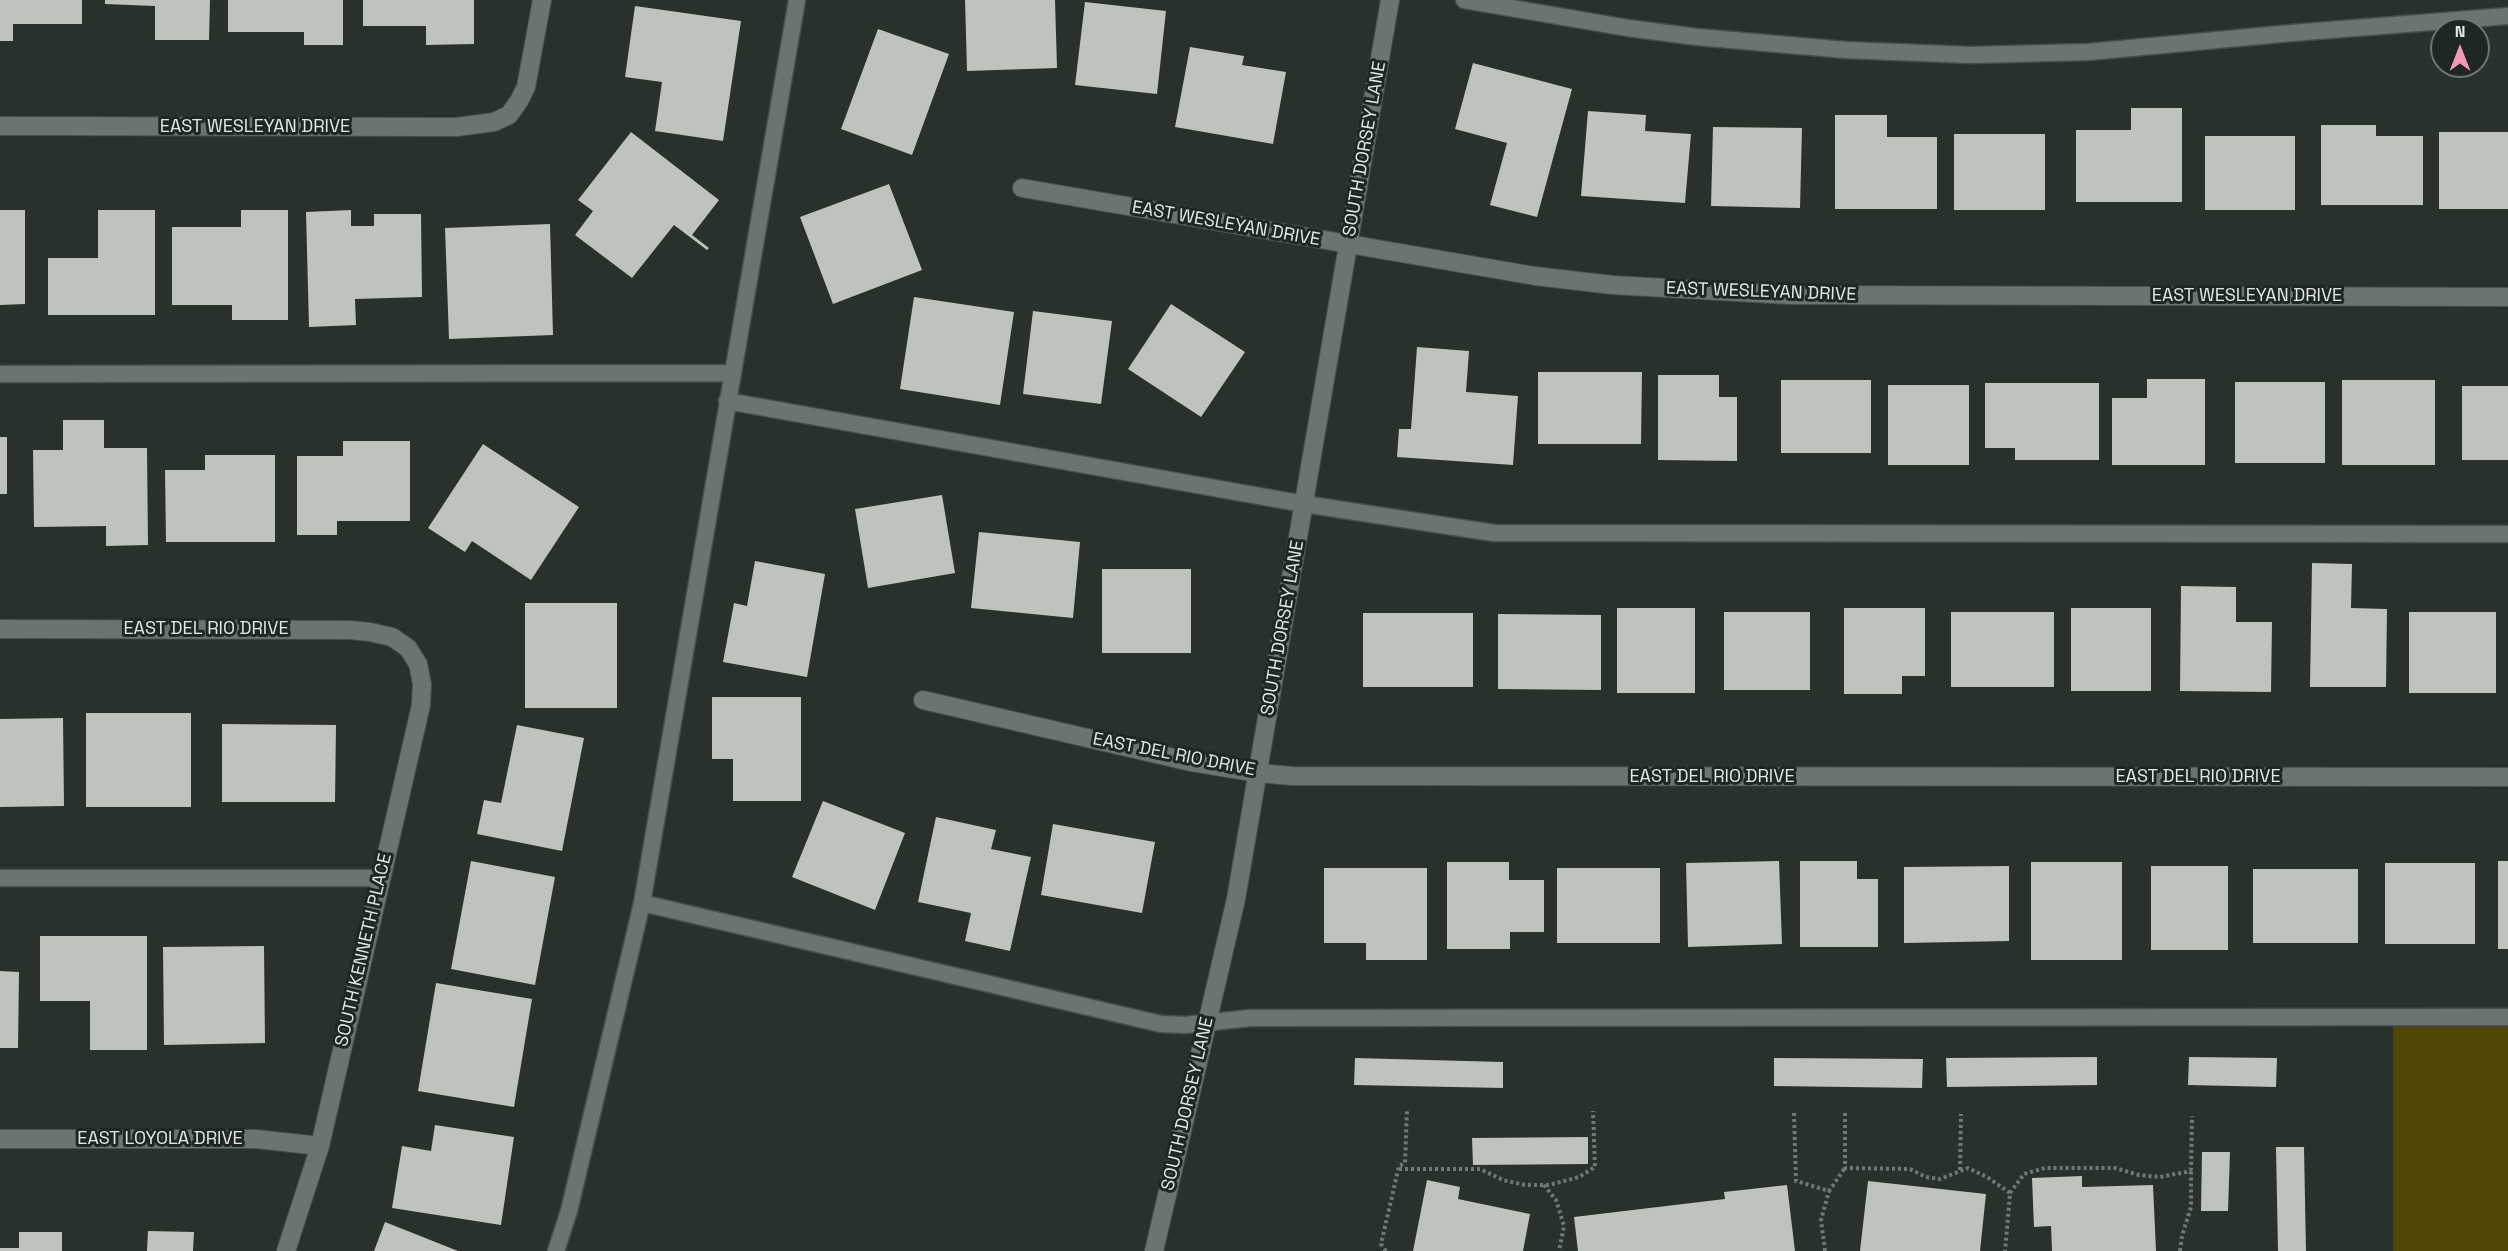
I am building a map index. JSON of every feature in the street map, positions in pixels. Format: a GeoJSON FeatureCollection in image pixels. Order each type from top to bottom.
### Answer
{"type":"FeatureCollection","features":[{"type":"Feature","properties":{"kind":"street","name":"EAST WESLEYAN DRIVE"},"geometry":{"type":"LineString","coordinates":[[0,126],[456,127],[494,122],[509,115],[526,87],[542,0]]}},
{"type":"Feature","properties":{"kind":"street","name":"SOUTH DORSEY LANE"},"geometry":{"type":"LineString","coordinates":[[1154,1251],[1236,899],[1390,0]]}},
{"type":"Feature","properties":{"kind":"street","name":"EAST WESLEYAN DRIVE"},"geometry":{"type":"LineString","coordinates":[[1022,188],[1535,276],[1702,292],[1802,295],[2508,297]]}},
{"type":"Feature","properties":{"kind":"street","name":"EAST DEL RIO DRIVE"},"geometry":{"type":"LineString","coordinates":[[0,629],[350,630],[392,637],[408,648]]}},
{"type":"Feature","properties":{"kind":"street","name":"SOUTH KENNETH PLACE"},"geometry":{"type":"LineString","coordinates":[[286,1251],[320,1146],[421,705],[422,684],[418,664],[408,648]]}},
{"type":"Feature","properties":{"kind":"street","name":"EAST DEL RIO DRIVE"},"geometry":{"type":"LineString","coordinates":[[923,700],[1191,762],[1258,773],[1329,777],[2508,777]]}},
{"type":"Feature","properties":{"kind":"street","name":"EAST LOYOLA DRIVE"},"geometry":{"type":"LineString","coordinates":[[0,1139],[256,1139],[320,1146]]}},
{"type":"Feature","properties":{"kind":"lane"},"geometry":{"type":"LineString","coordinates":[[556,1251],[569,1212],[642,903],[797,0]]}},
{"type":"Feature","properties":{"kind":"lane"},"geometry":{"type":"LineString","coordinates":[[1464,0],[1628,28],[1697,37],[1846,50],[1971,55],[2088,52],[2508,16]]}},
{"type":"Feature","properties":{"kind":"lane"},"geometry":{"type":"LineString","coordinates":[[0,374],[732,374]]}},
{"type":"Feature","properties":{"kind":"lane"},"geometry":{"type":"LineString","coordinates":[[727,401],[1304,504],[1494,533],[2508,534]]}},
{"type":"Feature","properties":{"kind":"lane"},"geometry":{"type":"LineString","coordinates":[[0,878],[380,878]]}},
{"type":"Feature","properties":{"kind":"lane"},"geometry":{"type":"LineString","coordinates":[[642,903],[1161,1024],[1185,1025],[1250,1018],[2508,1017]]}},
{"type":"Feature","properties":{"kind":"path"},"geometry":{"type":"LineString","coordinates":[[1386,1251],[1381,1244],[1399,1169],[1405,1163],[1407,1110]]}},
{"type":"Feature","properties":{"kind":"path"},"geometry":{"type":"LineString","coordinates":[[1399,1169],[1480,1169],[1503,1180],[1525,1185],[1544,1185],[1579,1177],[1595,1167],[1593,1111]]}},
{"type":"Feature","properties":{"kind":"path"},"geometry":{"type":"LineString","coordinates":[[1794,1113],[1796,1181],[1829,1191]]}},
{"type":"Feature","properties":{"kind":"path"},"geometry":{"type":"LineString","coordinates":[[1825,1251],[1821,1220],[1829,1191],[1845,1168],[1845,1113]]}},
{"type":"Feature","properties":{"kind":"path"},"geometry":{"type":"LineString","coordinates":[[1960,1170],[1961,1114]]}},
{"type":"Feature","properties":{"kind":"path"},"geometry":{"type":"LineString","coordinates":[[2180,1251],[2191,1207],[2192,1116]]}},
{"type":"Feature","properties":{"kind":"path"},"geometry":{"type":"LineString","coordinates":[[1845,1168],[1910,1169],[1926,1177],[1940,1179],[1968,1168],[1987,1177],[2010,1193]]}},
{"type":"Feature","properties":{"kind":"path"},"geometry":{"type":"LineString","coordinates":[[2005,1251],[2010,1193],[2024,1174],[2045,1168],[2115,1168],[2139,1175],[2160,1177],[2191,1169]]}},
{"type":"Feature","properties":{"kind":"path"},"geometry":{"type":"LineString","coordinates":[[1544,1185],[1556,1200],[1564,1226],[1559,1251]]}},
{"type":"Feature","properties":{"kind":"shaded area"},"geometry":{"type":"Polygon","coordinates":[[[2393,1017],[2508,1017],[2508,1251],[2393,1251],[2393,1017]]]}},
{"type":"Feature","properties":{"kind":"building"},"geometry":{"type":"Polygon","coordinates":[[[0,0],[82,0],[82,24],[13,24],[13,41],[0,41],[0,0]]]}},
{"type":"Feature","properties":{"kind":"building"},"geometry":{"type":"Polygon","coordinates":[[[105,0],[210,0],[209,40],[155,40],[155,6],[105,4],[105,0]]]}},
{"type":"Feature","properties":{"kind":"building"},"geometry":{"type":"Polygon","coordinates":[[[228,0],[343,0],[343,45],[304,45],[304,32],[228,32],[228,0]]]}},
{"type":"Feature","properties":{"kind":"building"},"geometry":{"type":"Polygon","coordinates":[[[363,0],[474,0],[474,44],[426,45],[426,26],[363,26],[363,0]]]}},
{"type":"Feature","properties":{"kind":"building"},"geometry":{"type":"Polygon","coordinates":[[[965,0],[1055,0],[1057,68],[967,71],[965,0]]]}},
{"type":"Feature","properties":{"kind":"building"},"geometry":{"type":"Polygon","coordinates":[[[1085,2],[1166,11],[1157,94],[1075,85],[1085,2]]]}},
{"type":"Feature","properties":{"kind":"building"},"geometry":{"type":"Polygon","coordinates":[[[635,6],[741,21],[723,141],[655,131],[662,82],[625,77],[635,6]]]}},
{"type":"Feature","properties":{"kind":"building"},"geometry":{"type":"Polygon","coordinates":[[[878,29],[949,54],[912,155],[841,129],[878,29]]]}},
{"type":"Feature","properties":{"kind":"building"},"geometry":{"type":"Polygon","coordinates":[[[1190,47],[1244,56],[1242,65],[1286,72],[1273,144],[1175,127],[1190,47]]]}},
{"type":"Feature","properties":{"kind":"building"},"geometry":{"type":"Polygon","coordinates":[[[1473,63],[1572,89],[1537,217],[1490,205],[1507,143],[1455,129],[1473,63]]]}},
{"type":"Feature","properties":{"kind":"building"},"geometry":{"type":"Polygon","coordinates":[[[2131,108],[2182,108],[2182,202],[2076,202],[2076,130],[2131,130],[2131,108]]]}},
{"type":"Feature","properties":{"kind":"building"},"geometry":{"type":"Polygon","coordinates":[[[1588,111],[1646,115],[1645,131],[1691,134],[1685,203],[1581,196],[1588,111]]]}},
{"type":"Feature","properties":{"kind":"building"},"geometry":{"type":"Polygon","coordinates":[[[1835,115],[1887,115],[1887,137],[1937,137],[1937,209],[1835,209],[1835,115]]]}},
{"type":"Feature","properties":{"kind":"building"},"geometry":{"type":"Polygon","coordinates":[[[2321,125],[2376,125],[2376,136],[2423,136],[2423,205],[2321,205],[2321,125]]]}},
{"type":"Feature","properties":{"kind":"building"},"geometry":{"type":"Polygon","coordinates":[[[1713,127],[1802,128],[1800,208],[1711,206],[1713,127]]]}},
{"type":"Feature","properties":{"kind":"building"},"geometry":{"type":"Polygon","coordinates":[[[631,132],[719,200],[692,235],[709,248],[707,250],[674,225],[632,278],[575,235],[593,211],[578,200],[631,132]]]}},
{"type":"Feature","properties":{"kind":"building"},"geometry":{"type":"Polygon","coordinates":[[[2439,132],[2508,132],[2508,209],[2439,209],[2439,132]]]}},
{"type":"Feature","properties":{"kind":"building"},"geometry":{"type":"Polygon","coordinates":[[[1954,134],[2045,134],[2045,210],[1954,210],[1954,134]]]}},
{"type":"Feature","properties":{"kind":"building"},"geometry":{"type":"Polygon","coordinates":[[[2205,136],[2295,136],[2295,210],[2205,210],[2205,136]]]}},
{"type":"Feature","properties":{"kind":"building"},"geometry":{"type":"Polygon","coordinates":[[[889,184],[922,270],[833,304],[800,217],[889,184]]]}},
{"type":"Feature","properties":{"kind":"building"},"geometry":{"type":"Polygon","coordinates":[[[0,210],[25,210],[25,304],[0,305],[0,210]]]}},
{"type":"Feature","properties":{"kind":"building"},"geometry":{"type":"Polygon","coordinates":[[[98,210],[155,210],[155,315],[48,315],[48,258],[98,258],[98,210]]]}},
{"type":"Feature","properties":{"kind":"building"},"geometry":{"type":"Polygon","coordinates":[[[241,210],[288,210],[288,320],[232,320],[232,305],[172,305],[172,227],[241,227],[241,210]]]}},
{"type":"Feature","properties":{"kind":"building"},"geometry":{"type":"Polygon","coordinates":[[[351,210],[351,226],[374,226],[374,214],[421,214],[422,297],[355,299],[356,325],[309,327],[306,212],[351,210]]]}},
{"type":"Feature","properties":{"kind":"building"},"geometry":{"type":"Polygon","coordinates":[[[550,224],[553,335],[449,339],[445,228],[550,224]]]}},
{"type":"Feature","properties":{"kind":"building"},"geometry":{"type":"Polygon","coordinates":[[[914,297],[1014,312],[1000,405],[900,389],[914,297]]]}},
{"type":"Feature","properties":{"kind":"building"},"geometry":{"type":"Polygon","coordinates":[[[1171,304],[1245,352],[1201,417],[1128,369],[1171,304]]]}},
{"type":"Feature","properties":{"kind":"building"},"geometry":{"type":"Polygon","coordinates":[[[1033,311],[1112,321],[1101,404],[1023,394],[1033,311]]]}},
{"type":"Feature","properties":{"kind":"building"},"geometry":{"type":"Polygon","coordinates":[[[1417,347],[1469,351],[1466,392],[1518,396],[1513,465],[1397,457],[1399,429],[1411,429],[1417,347]]]}},
{"type":"Feature","properties":{"kind":"building"},"geometry":{"type":"Polygon","coordinates":[[[1538,372],[1642,372],[1641,444],[1538,444],[1538,372]]]}},
{"type":"Feature","properties":{"kind":"building"},"geometry":{"type":"Polygon","coordinates":[[[1658,375],[1719,375],[1719,397],[1737,397],[1737,461],[1658,460],[1658,375]]]}},
{"type":"Feature","properties":{"kind":"building"},"geometry":{"type":"Polygon","coordinates":[[[2147,379],[2205,379],[2205,465],[2112,465],[2112,398],[2147,398],[2147,379]]]}},
{"type":"Feature","properties":{"kind":"building"},"geometry":{"type":"Polygon","coordinates":[[[1781,380],[1871,380],[1871,453],[1781,453],[1781,380]]]}},
{"type":"Feature","properties":{"kind":"building"},"geometry":{"type":"Polygon","coordinates":[[[2342,380],[2435,380],[2435,465],[2342,465],[2342,380]]]}},
{"type":"Feature","properties":{"kind":"building"},"geometry":{"type":"Polygon","coordinates":[[[2235,382],[2325,382],[2325,463],[2235,463],[2235,382]]]}},
{"type":"Feature","properties":{"kind":"building"},"geometry":{"type":"Polygon","coordinates":[[[1985,383],[2099,383],[2099,460],[2015,460],[2015,448],[1985,448],[1985,383]]]}},
{"type":"Feature","properties":{"kind":"building"},"geometry":{"type":"Polygon","coordinates":[[[1888,385],[1969,385],[1969,465],[1888,465],[1888,385]]]}},
{"type":"Feature","properties":{"kind":"building"},"geometry":{"type":"Polygon","coordinates":[[[2462,386],[2508,386],[2508,460],[2462,460],[2462,386]]]}},
{"type":"Feature","properties":{"kind":"building"},"geometry":{"type":"Polygon","coordinates":[[[63,420],[104,420],[104,448],[147,448],[148,545],[106,546],[106,526],[34,527],[33,450],[63,450],[63,420]]]}},
{"type":"Feature","properties":{"kind":"building"},"geometry":{"type":"Polygon","coordinates":[[[0,437],[7,437],[7,494],[0,494],[0,437]]]}},
{"type":"Feature","properties":{"kind":"building"},"geometry":{"type":"Polygon","coordinates":[[[343,441],[410,441],[410,521],[337,521],[337,535],[297,535],[297,456],[343,456],[343,441]]]}},
{"type":"Feature","properties":{"kind":"building"},"geometry":{"type":"Polygon","coordinates":[[[483,444],[579,507],[531,580],[472,541],[465,552],[428,528],[483,444]]]}},
{"type":"Feature","properties":{"kind":"building"},"geometry":{"type":"Polygon","coordinates":[[[205,455],[275,455],[275,542],[166,542],[165,470],[205,470],[205,455]]]}},
{"type":"Feature","properties":{"kind":"building"},"geometry":{"type":"Polygon","coordinates":[[[942,495],[955,573],[868,588],[855,509],[942,495]]]}},
{"type":"Feature","properties":{"kind":"building"},"geometry":{"type":"Polygon","coordinates":[[[979,532],[1080,542],[1073,618],[971,608],[979,532]]]}},
{"type":"Feature","properties":{"kind":"building"},"geometry":{"type":"Polygon","coordinates":[[[755,561],[825,574],[807,677],[723,662],[734,603],[747,606],[755,561]]]}},
{"type":"Feature","properties":{"kind":"building"},"geometry":{"type":"Polygon","coordinates":[[[2312,563],[2352,564],[2351,608],[2387,609],[2386,687],[2310,687],[2312,563]]]}},
{"type":"Feature","properties":{"kind":"building"},"geometry":{"type":"Polygon","coordinates":[[[1102,569],[1191,569],[1191,653],[1102,653],[1102,569]]]}},
{"type":"Feature","properties":{"kind":"building"},"geometry":{"type":"Polygon","coordinates":[[[2181,586],[2236,587],[2236,622],[2272,622],[2271,692],[2180,691],[2181,586]]]}},
{"type":"Feature","properties":{"kind":"building"},"geometry":{"type":"Polygon","coordinates":[[[525,603],[617,603],[617,708],[525,708],[525,603]]]}},
{"type":"Feature","properties":{"kind":"building"},"geometry":{"type":"Polygon","coordinates":[[[1617,608],[1695,608],[1695,693],[1617,693],[1617,608]]]}},
{"type":"Feature","properties":{"kind":"building"},"geometry":{"type":"Polygon","coordinates":[[[1844,608],[1925,608],[1925,676],[1902,676],[1902,694],[1844,694],[1844,608]]]}},
{"type":"Feature","properties":{"kind":"building"},"geometry":{"type":"Polygon","coordinates":[[[2071,608],[2151,608],[2151,691],[2071,691],[2071,608]]]}},
{"type":"Feature","properties":{"kind":"building"},"geometry":{"type":"Polygon","coordinates":[[[1724,612],[1810,612],[1810,690],[1724,690],[1724,612]]]}},
{"type":"Feature","properties":{"kind":"building"},"geometry":{"type":"Polygon","coordinates":[[[1951,612],[2054,612],[2054,687],[1951,687],[1951,612]]]}},
{"type":"Feature","properties":{"kind":"building"},"geometry":{"type":"Polygon","coordinates":[[[2409,612],[2496,612],[2496,693],[2409,693],[2409,612]]]}},
{"type":"Feature","properties":{"kind":"building"},"geometry":{"type":"Polygon","coordinates":[[[1363,613],[1473,613],[1473,687],[1363,687],[1363,613]]]}},
{"type":"Feature","properties":{"kind":"building"},"geometry":{"type":"Polygon","coordinates":[[[1498,614],[1601,615],[1601,690],[1498,689],[1498,614]]]}},
{"type":"Feature","properties":{"kind":"building"},"geometry":{"type":"Polygon","coordinates":[[[712,697],[801,697],[801,801],[733,801],[733,759],[712,759],[712,697]]]}},
{"type":"Feature","properties":{"kind":"building"},"geometry":{"type":"Polygon","coordinates":[[[86,713],[191,713],[191,807],[86,807],[86,713]]]}},
{"type":"Feature","properties":{"kind":"building"},"geometry":{"type":"Polygon","coordinates":[[[63,718],[64,806],[0,807],[0,719],[63,718]]]}},
{"type":"Feature","properties":{"kind":"building"},"geometry":{"type":"Polygon","coordinates":[[[222,724],[336,725],[335,802],[222,802],[222,724]]]}},
{"type":"Feature","properties":{"kind":"building"},"geometry":{"type":"Polygon","coordinates":[[[517,725],[584,738],[562,851],[477,834],[484,800],[501,803],[517,725]]]}},
{"type":"Feature","properties":{"kind":"building"},"geometry":{"type":"Polygon","coordinates":[[[823,801],[905,833],[875,910],[792,877],[823,801]]]}},
{"type":"Feature","properties":{"kind":"building"},"geometry":{"type":"Polygon","coordinates":[[[936,817],[996,830],[991,849],[1031,857],[1010,951],[965,941],[971,913],[918,902],[936,817]]]}},
{"type":"Feature","properties":{"kind":"building"},"geometry":{"type":"Polygon","coordinates":[[[1053,824],[1155,842],[1142,913],[1041,895],[1053,824]]]}},
{"type":"Feature","properties":{"kind":"building"},"geometry":{"type":"Polygon","coordinates":[[[471,861],[555,877],[535,985],[451,969],[471,861]]]}},
{"type":"Feature","properties":{"kind":"building"},"geometry":{"type":"Polygon","coordinates":[[[1779,861],[1782,944],[1688,947],[1686,863],[1779,861]]]}},
{"type":"Feature","properties":{"kind":"building"},"geometry":{"type":"Polygon","coordinates":[[[1800,861],[1857,861],[1857,879],[1878,879],[1878,947],[1800,947],[1800,861]]]}},
{"type":"Feature","properties":{"kind":"building"},"geometry":{"type":"Polygon","coordinates":[[[2498,861],[2508,861],[2508,949],[2498,949],[2498,861]]]}},
{"type":"Feature","properties":{"kind":"building"},"geometry":{"type":"Polygon","coordinates":[[[1447,862],[1509,862],[1509,880],[1544,880],[1544,932],[1510,932],[1510,949],[1447,949],[1447,862]]]}},
{"type":"Feature","properties":{"kind":"building"},"geometry":{"type":"Polygon","coordinates":[[[2031,862],[2122,862],[2122,960],[2031,960],[2031,862]]]}},
{"type":"Feature","properties":{"kind":"building"},"geometry":{"type":"Polygon","coordinates":[[[2385,863],[2475,863],[2475,944],[2385,944],[2385,863]]]}},
{"type":"Feature","properties":{"kind":"building"},"geometry":{"type":"Polygon","coordinates":[[[2009,866],[2009,941],[1904,943],[1904,867],[2009,866]]]}},
{"type":"Feature","properties":{"kind":"building"},"geometry":{"type":"Polygon","coordinates":[[[2151,866],[2228,866],[2228,950],[2151,950],[2151,866]]]}},
{"type":"Feature","properties":{"kind":"building"},"geometry":{"type":"Polygon","coordinates":[[[1324,868],[1427,868],[1427,960],[1366,960],[1366,943],[1324,943],[1324,868]]]}},
{"type":"Feature","properties":{"kind":"building"},"geometry":{"type":"Polygon","coordinates":[[[1557,868],[1660,868],[1660,943],[1557,943],[1557,868]]]}},
{"type":"Feature","properties":{"kind":"building"},"geometry":{"type":"Polygon","coordinates":[[[2253,869],[2358,869],[2358,943],[2253,943],[2253,869]]]}},
{"type":"Feature","properties":{"kind":"building"},"geometry":{"type":"Polygon","coordinates":[[[40,936],[147,936],[147,1050],[90,1050],[90,1001],[40,1001],[40,936]]]}},
{"type":"Feature","properties":{"kind":"building"},"geometry":{"type":"Polygon","coordinates":[[[264,946],[265,1043],[164,1045],[163,947],[264,946]]]}},
{"type":"Feature","properties":{"kind":"building"},"geometry":{"type":"Polygon","coordinates":[[[0,971],[19,972],[18,1048],[0,1048],[0,971]]]}},
{"type":"Feature","properties":{"kind":"building"},"geometry":{"type":"Polygon","coordinates":[[[436,983],[532,999],[514,1107],[418,1091],[436,983]]]}},
{"type":"Feature","properties":{"kind":"building"},"geometry":{"type":"Polygon","coordinates":[[[2097,1057],[2097,1085],[1947,1087],[1946,1058],[2097,1057]]]}},
{"type":"Feature","properties":{"kind":"building"},"geometry":{"type":"Polygon","coordinates":[[[2189,1057],[2277,1058],[2276,1087],[2188,1085],[2189,1057]]]}},
{"type":"Feature","properties":{"kind":"building"},"geometry":{"type":"Polygon","coordinates":[[[1355,1058],[1503,1062],[1503,1088],[1354,1085],[1355,1058]]]}},
{"type":"Feature","properties":{"kind":"building"},"geometry":{"type":"Polygon","coordinates":[[[1774,1058],[1923,1059],[1922,1088],[1774,1086],[1774,1058]]]}},
{"type":"Feature","properties":{"kind":"building"},"geometry":{"type":"Polygon","coordinates":[[[435,1125],[514,1137],[501,1225],[392,1208],[402,1146],[431,1151],[435,1125]]]}},
{"type":"Feature","properties":{"kind":"building"},"geometry":{"type":"Polygon","coordinates":[[[1588,1137],[1588,1164],[1473,1165],[1472,1138],[1588,1137]]]}},
{"type":"Feature","properties":{"kind":"building"},"geometry":{"type":"Polygon","coordinates":[[[2276,1147],[2304,1147],[2306,1251],[2278,1251],[2276,1147]]]}},
{"type":"Feature","properties":{"kind":"building"},"geometry":{"type":"Polygon","coordinates":[[[2202,1152],[2230,1152],[2228,1211],[2201,1211],[2202,1152]]]}},
{"type":"Feature","properties":{"kind":"building"},"geometry":{"type":"Polygon","coordinates":[[[2082,1176],[2082,1187],[2153,1185],[2156,1251],[2052,1251],[2051,1226],[2034,1227],[2032,1178],[2082,1176]]]}},
{"type":"Feature","properties":{"kind":"building"},"geometry":{"type":"Polygon","coordinates":[[[1427,1180],[1460,1187],[1458,1199],[1530,1214],[1523,1251],[1413,1251],[1427,1180]]]}},
{"type":"Feature","properties":{"kind":"building"},"geometry":{"type":"Polygon","coordinates":[[[1868,1181],[1986,1194],[1980,1251],[1860,1251],[1868,1181]]]}},
{"type":"Feature","properties":{"kind":"building"},"geometry":{"type":"Polygon","coordinates":[[[1787,1185],[1795,1251],[1578,1251],[1574,1217],[1725,1199],[1724,1192],[1787,1185]]]}},
{"type":"Feature","properties":{"kind":"building"},"geometry":{"type":"Polygon","coordinates":[[[385,1222],[458,1251],[374,1251],[385,1222]]]}},
{"type":"Feature","properties":{"kind":"building"},"geometry":{"type":"Polygon","coordinates":[[[148,1231],[194,1232],[193,1251],[147,1251],[148,1231]]]}},
{"type":"Feature","properties":{"kind":"building"},"geometry":{"type":"Polygon","coordinates":[[[19,1232],[62,1232],[62,1251],[0,1251],[0,1248],[19,1248],[19,1232]]]}}]}
